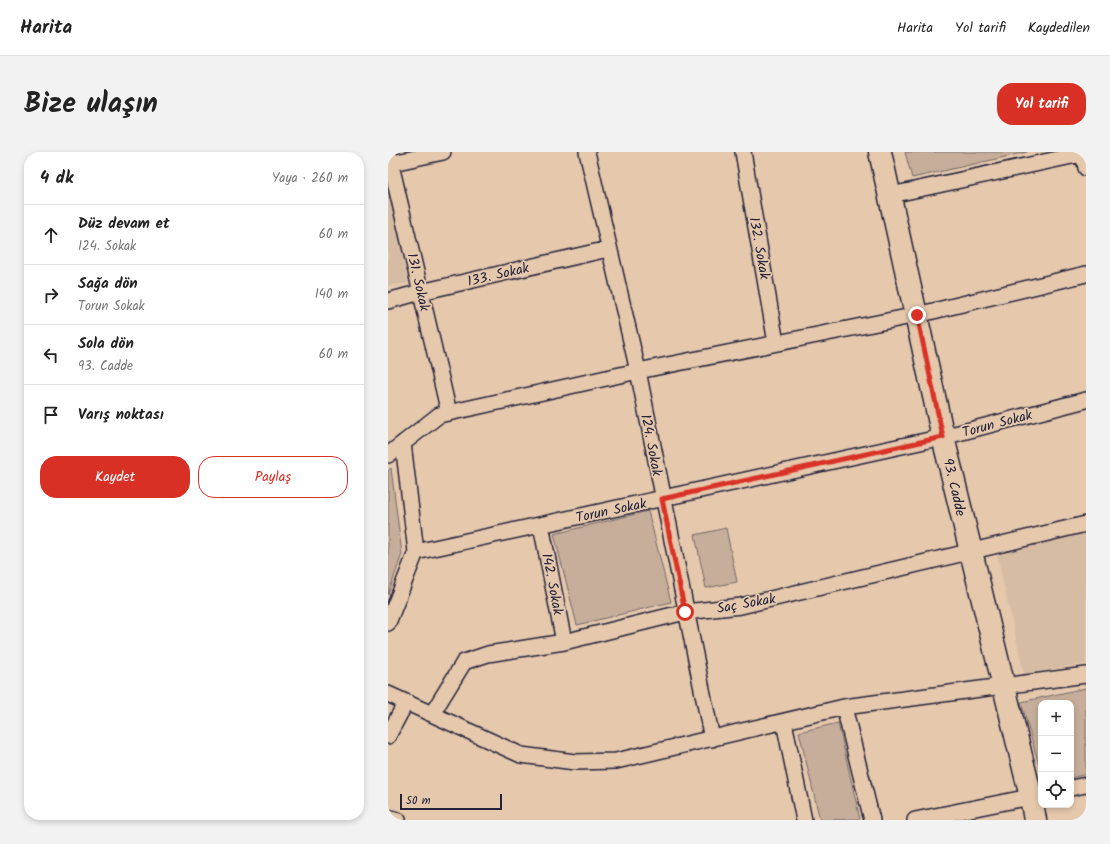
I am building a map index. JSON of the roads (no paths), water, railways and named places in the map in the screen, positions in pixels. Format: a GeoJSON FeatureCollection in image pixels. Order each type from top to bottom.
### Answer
{"type":"FeatureCollection","features":[{"type":"Feature","properties":{"kind":"main road","name":"93. Cadde"},"geometry":{"type":"LineString","coordinates":[[880,152],[891,195],[943,437],[1002,685],[1036,796],[1035,820]]}},
{"type":"Feature","properties":{"kind":"street"},"geometry":{"type":"LineString","coordinates":[[389,160],[443,152]]}},
{"type":"Feature","properties":{"kind":"street","name":"124. Sokak"},"geometry":{"type":"LineString","coordinates":[[587,152],[608,249],[638,371],[662,499],[712,739]]}},
{"type":"Feature","properties":{"kind":"street","name":"132. Sokak"},"geometry":{"type":"LineString","coordinates":[[743,152],[776,343]]}},
{"type":"Feature","properties":{"kind":"street"},"geometry":{"type":"LineString","coordinates":[[891,195],[1084,156]]}},
{"type":"Feature","properties":{"kind":"street","name":"131. Sokak"},"geometry":{"type":"LineString","coordinates":[[389,160],[449,413]]}},
{"type":"Feature","properties":{"kind":"street","name":"133. Sokak"},"geometry":{"type":"LineString","coordinates":[[388,301],[608,249]]}},
{"type":"Feature","properties":{"kind":"street"},"geometry":{"type":"LineString","coordinates":[[388,455],[439,415],[638,371],[917,315],[1086,274]]}},
{"type":"Feature","properties":{"kind":"street","name":"Torun Sokak"},"geometry":{"type":"LineString","coordinates":[[416,552],[943,437],[1086,400]]}},
{"type":"Feature","properties":{"kind":"street"},"geometry":{"type":"LineString","coordinates":[[388,623],[416,552],[402,443]]}},
{"type":"Feature","properties":{"kind":"street","name":"Saç Sokak"},"geometry":{"type":"LineString","coordinates":[[432,714],[464,662],[488,654],[564,642],[685,612],[741,606],[1086,524]]}},
{"type":"Feature","properties":{"kind":"street","name":"142. Sokak"},"geometry":{"type":"LineString","coordinates":[[541,525],[564,642]]}},
{"type":"Feature","properties":{"kind":"street"},"geometry":{"type":"LineString","coordinates":[[388,694],[520,755],[575,762],[616,761],[844,707],[1086,674]]}},
{"type":"Feature","properties":{"kind":"street"},"geometry":{"type":"LineString","coordinates":[[388,736],[406,702]]}},
{"type":"Feature","properties":{"kind":"street"},"geometry":{"type":"LineString","coordinates":[[844,707],[872,820]]}},
{"type":"Feature","properties":{"kind":"street"},"geometry":{"type":"LineString","coordinates":[[784,722],[804,820]]}},
{"type":"Feature","properties":{"kind":"street"},"geometry":{"type":"LineString","coordinates":[[1074,787],[1086,785]]}},
{"type":"Feature","properties":{"kind":"street"},"geometry":{"type":"LineString","coordinates":[[915,820],[1036,796]]}},
{"type":"Feature","properties":{"kind":"street"},"geometry":{"type":"LineString","coordinates":[[388,817],[398,820]]}}]}
